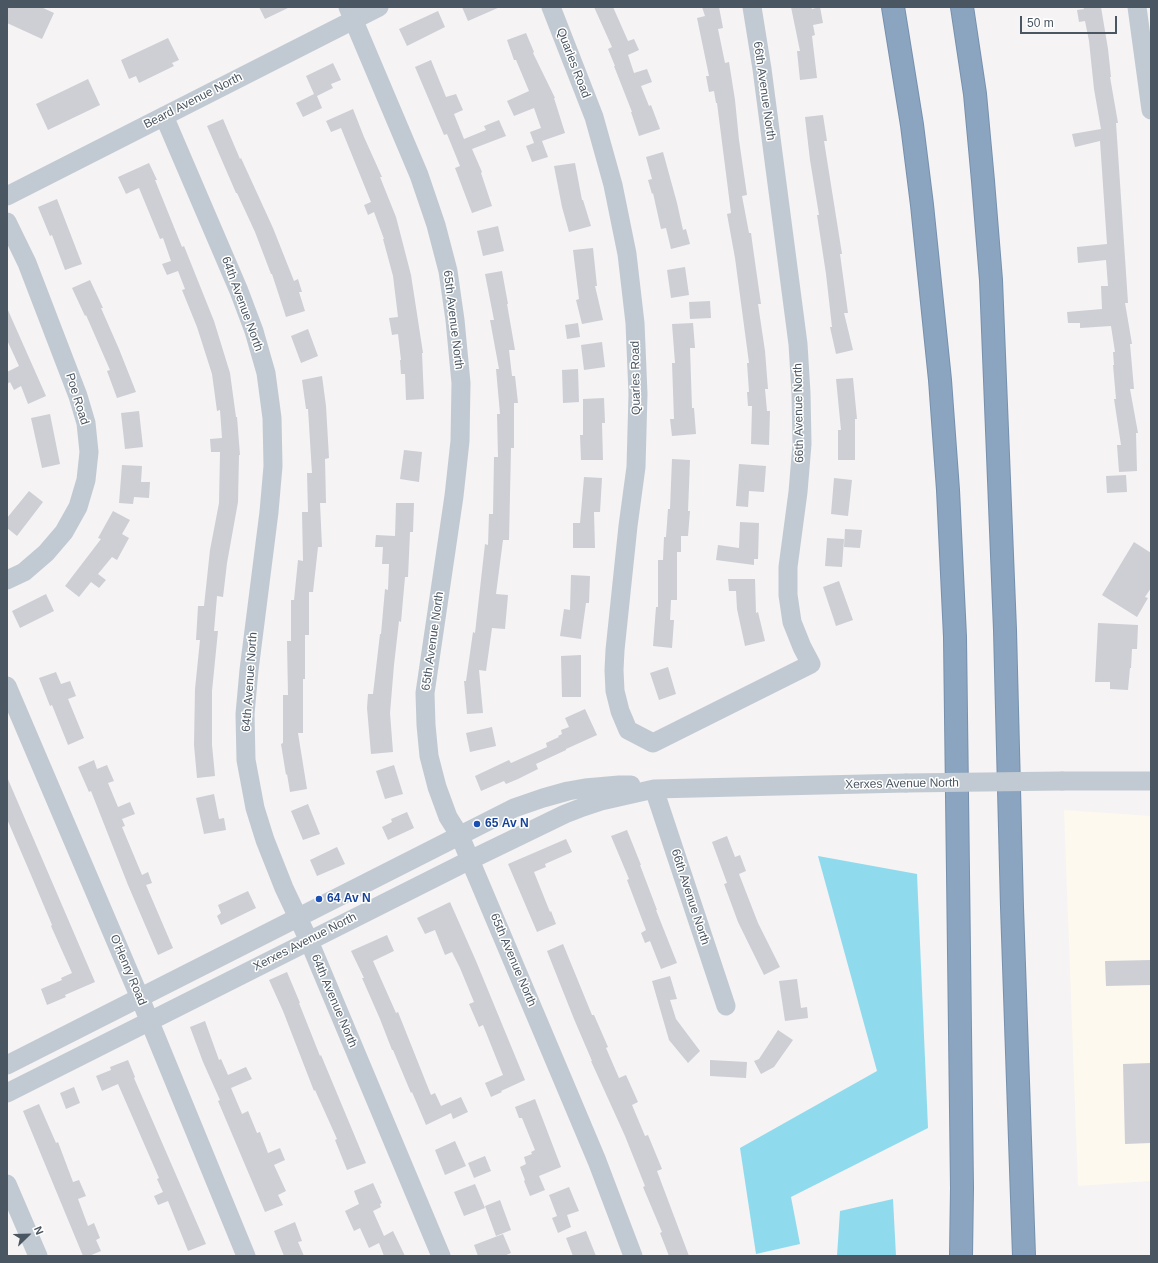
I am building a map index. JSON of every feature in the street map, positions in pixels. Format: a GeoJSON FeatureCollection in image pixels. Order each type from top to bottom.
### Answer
{"type":"FeatureCollection","features":[{"type":"Feature","properties":{"kind":"highway"},"geometry":{"type":"LineString","coordinates":[[893,7],[912,125],[922,205],[940,380],[948,490],[955,636],[962,1188],[961,1256]]}},
{"type":"Feature","properties":{"kind":"highway"},"geometry":{"type":"LineString","coordinates":[[962,7],[975,94],[991,288],[1005,630],[1012,915],[1024,1256]]}},
{"type":"Feature","properties":{"kind":"highway"},"geometry":{"type":"LineString","coordinates":[[962,1188],[976,1256]]}},
{"type":"Feature","properties":{"kind":"street","name":"Beard Avenue North"},"geometry":{"type":"LineString","coordinates":[[7,196],[164,116],[351,13],[379,7]]}},
{"type":"Feature","properties":{"kind":"street","name":"Quarles Road"},"geometry":{"type":"LineString","coordinates":[[551,7],[594,117],[613,185],[627,254],[635,324],[638,394],[636,467],[628,526],[614,670],[620,711],[628,730],[653,743]]}},
{"type":"Feature","properties":{"kind":"street","name":"66th Avenue North"},"geometry":{"type":"LineString","coordinates":[[653,743],[811,664],[792,622],[788,595],[788,567],[798,492],[802,444],[801,393],[796,328],[762,68],[752,7]]}},
{"type":"Feature","properties":{"kind":"street"},"geometry":{"type":"LineString","coordinates":[[1137,7],[1151,110]]}},
{"type":"Feature","properties":{"kind":"street","name":"65th Avenue North"},"geometry":{"type":"LineString","coordinates":[[351,13],[419,175],[434,217],[448,271],[455,320],[461,383],[460,441],[454,496],[426,693],[426,725],[429,756],[437,787],[448,816],[460,836],[597,1162],[633,1256]]}},
{"type":"Feature","properties":{"kind":"street","name":"64th Avenue North"},"geometry":{"type":"LineString","coordinates":[[164,116],[239,291],[254,331],[266,373],[272,418],[273,466],[269,512],[249,670],[246,714],[246,760],[255,808],[265,840],[284,888],[309,941],[440,1256]]}},
{"type":"Feature","properties":{"kind":"street","name":"Poe Road"},"geometry":{"type":"LineString","coordinates":[[7,222],[27,263],[78,396],[86,423],[89,452],[86,480],[78,507],[64,532],[40,558],[24,572],[7,580]]}},
{"type":"Feature","properties":{"kind":"street","name":"O'Henry Road"},"geometry":{"type":"LineString","coordinates":[[7,686],[140,998],[246,1256]]}},
{"type":"Feature","properties":{"kind":"street","name":"Xerxes Avenue North"},"geometry":{"type":"LineString","coordinates":[[7,1093],[470,860],[583,806],[608,799],[654,789],[906,783],[1151,781]]}},
{"type":"Feature","properties":{"kind":"street","name":"Xerxes Avenue North"},"geometry":{"type":"LineString","coordinates":[[7,1066],[514,808],[568,791],[586,788],[637,785],[654,789]]}},
{"type":"Feature","properties":{"kind":"street","name":"66th Avenue North"},"geometry":{"type":"LineString","coordinates":[[654,789],[726,1006]]}},
{"type":"Feature","properties":{"kind":"street"},"geometry":{"type":"LineString","coordinates":[[7,1184],[38,1256]]}},
{"type":"Feature","properties":{"kind":"shaded area"},"geometry":{"type":"Polygon","coordinates":[[[1064,810],[1151,816],[1151,1181],[1078,1186],[1064,810]]]}},
{"type":"Feature","properties":{"kind":"water"},"geometry":{"type":"Polygon","coordinates":[[[818,856],[917,874],[928,1128],[791,1197],[800,1244],[756,1254],[740,1148],[877,1071],[818,856]]]}},
{"type":"Feature","properties":{"kind":"water"},"geometry":{"type":"Polygon","coordinates":[[[893,1199],[896,1256],[837,1256],[840,1211],[893,1199]]]}},
{"type":"Feature","properties":{"kind":"building"},"geometry":{"type":"Polygon","coordinates":[[[7,7],[41,7],[54,13],[42,39],[7,23],[7,7]]]}},
{"type":"Feature","properties":{"kind":"building"},"geometry":{"type":"Polygon","coordinates":[[[259,7],[290,7],[265,19],[259,7]]]}},
{"type":"Feature","properties":{"kind":"building"},"geometry":{"type":"Polygon","coordinates":[[[462,7],[500,7],[468,21],[462,7]]]}},
{"type":"Feature","properties":{"kind":"building"},"geometry":{"type":"Polygon","coordinates":[[[594,7],[613,7],[628,41],[634,39],[639,50],[628,55],[634,73],[647,69],[652,82],[641,86],[649,106],[651,105],[660,129],[639,136],[632,112],[608,49],[612,47],[594,7]]]}},
{"type":"Feature","properties":{"kind":"building"},"geometry":{"type":"Polygon","coordinates":[[[702,7],[719,7],[723,28],[718,29],[725,63],[729,62],[735,100],[747,195],[742,196],[749,233],[751,233],[761,304],[758,304],[765,351],[768,389],[765,389],[767,411],[770,411],[769,445],[751,444],[752,406],[748,406],[747,392],[749,392],[747,363],[749,363],[735,258],[727,214],[731,213],[717,103],[714,91],[709,92],[706,76],[709,76],[697,18],[705,16],[702,7]]]}},
{"type":"Feature","properties":{"kind":"building"},"geometry":{"type":"Polygon","coordinates":[[[791,7],[811,7],[812,9],[820,7],[823,23],[813,25],[815,35],[812,36],[817,78],[800,80],[797,51],[800,51],[791,7]]]}},
{"type":"Feature","properties":{"kind":"building"},"geometry":{"type":"Polygon","coordinates":[[[1083,7],[1101,7],[1108,49],[1110,77],[1118,123],[1116,123],[1128,303],[1125,303],[1132,344],[1130,344],[1134,389],[1130,389],[1138,433],[1136,433],[1137,471],[1119,472],[1117,445],[1121,445],[1114,399],[1116,399],[1113,352],[1115,352],[1111,326],[1080,328],[1080,323],[1068,323],[1067,312],[1102,309],[1101,286],[1108,286],[1106,260],[1078,263],[1077,247],[1107,244],[1100,141],[1075,147],[1072,134],[1101,129],[1085,21],[1079,22],[1077,10],[1084,9],[1083,7]]]}},
{"type":"Feature","properties":{"kind":"building"},"geometry":{"type":"Polygon","coordinates":[[[438,11],[445,27],[407,46],[399,29],[438,11]]]}},
{"type":"Feature","properties":{"kind":"building"},"geometry":{"type":"Polygon","coordinates":[[[526,33],[534,52],[533,53],[555,98],[565,133],[542,141],[548,157],[532,162],[526,146],[534,143],[530,132],[541,128],[534,108],[514,116],[507,101],[529,91],[516,60],[514,60],[507,40],[526,33]]]}},
{"type":"Feature","properties":{"kind":"building"},"geometry":{"type":"Polygon","coordinates":[[[168,38],[179,60],[172,63],[174,66],[139,83],[136,76],[129,79],[121,60],[168,38]]]}},
{"type":"Feature","properties":{"kind":"building"},"geometry":{"type":"Polygon","coordinates":[[[431,60],[446,97],[456,94],[463,110],[454,114],[464,139],[486,130],[484,126],[499,120],[506,136],[472,149],[482,172],[481,173],[492,206],[472,213],[455,168],[460,166],[447,134],[444,135],[415,67],[431,60]]]}},
{"type":"Feature","properties":{"kind":"building"},"geometry":{"type":"Polygon","coordinates":[[[333,63],[341,80],[331,84],[333,88],[317,96],[322,108],[303,117],[296,103],[314,94],[306,76],[333,63]]]}},
{"type":"Feature","properties":{"kind":"building"},"geometry":{"type":"Polygon","coordinates":[[[88,79],[100,105],[48,130],[36,104],[88,79]]]}},
{"type":"Feature","properties":{"kind":"building"},"geometry":{"type":"Polygon","coordinates":[[[353,109],[382,177],[380,177],[396,217],[411,275],[423,353],[424,399],[406,400],[405,374],[401,374],[398,334],[392,335],[389,318],[398,317],[393,276],[384,239],[374,212],[368,215],[364,205],[371,202],[341,128],[331,132],[326,121],[353,109]]]}},
{"type":"Feature","properties":{"kind":"building"},"geometry":{"type":"Polygon","coordinates":[[[823,115],[827,141],[824,141],[842,254],[840,254],[848,313],[844,313],[853,350],[836,354],[830,327],[832,327],[826,274],[817,215],[819,215],[805,117],[823,115]]]}},
{"type":"Feature","properties":{"kind":"building"},"geometry":{"type":"Polygon","coordinates":[[[223,119],[240,159],[241,158],[273,228],[294,281],[298,279],[302,292],[299,292],[305,311],[286,317],[272,274],[255,232],[236,193],[207,126],[223,119]]]}},
{"type":"Feature","properties":{"kind":"building"},"geometry":{"type":"Polygon","coordinates":[[[663,152],[683,230],[686,229],[690,244],[671,249],[666,228],[661,229],[653,193],[652,194],[648,180],[652,179],[646,157],[663,152]]]}},
{"type":"Feature","properties":{"kind":"building"},"geometry":{"type":"Polygon","coordinates":[[[149,163],[157,180],[155,180],[182,247],[184,246],[214,321],[230,373],[237,417],[240,455],[238,502],[227,563],[223,597],[217,596],[214,631],[218,631],[212,691],[212,745],[215,776],[197,778],[194,745],[195,689],[200,640],[196,640],[198,606],[204,606],[210,550],[219,503],[220,452],[211,452],[210,439],[222,438],[220,410],[217,411],[212,374],[197,327],[182,290],[185,289],[178,271],[167,275],[162,264],[171,261],[163,238],[160,239],[139,188],[126,194],[118,177],[149,163]]]}},
{"type":"Feature","properties":{"kind":"building"},"geometry":{"type":"Polygon","coordinates":[[[575,163],[582,200],[591,226],[569,232],[562,207],[554,166],[575,163]]]}},
{"type":"Feature","properties":{"kind":"building"},"geometry":{"type":"Polygon","coordinates":[[[57,199],[82,264],[65,270],[52,235],[50,236],[38,207],[57,199]]]}},
{"type":"Feature","properties":{"kind":"building"},"geometry":{"type":"Polygon","coordinates":[[[498,226],[504,251],[483,256],[477,231],[498,226]]]}},
{"type":"Feature","properties":{"kind":"building"},"geometry":{"type":"Polygon","coordinates":[[[593,248],[597,286],[595,286],[603,320],[582,324],[576,300],[579,299],[573,250],[593,248]]]}},
{"type":"Feature","properties":{"kind":"building"},"geometry":{"type":"Polygon","coordinates":[[[685,267],[689,295],[671,298],[667,270],[685,267]]]}},
{"type":"Feature","properties":{"kind":"building"},"geometry":{"type":"Polygon","coordinates":[[[502,271],[515,350],[509,350],[512,376],[515,376],[518,403],[514,403],[514,448],[511,448],[509,540],[503,540],[496,594],[508,595],[505,629],[492,628],[486,671],[479,670],[483,713],[467,714],[464,681],[466,681],[473,632],[475,633],[485,544],[488,545],[489,514],[493,514],[494,457],[498,457],[497,414],[500,414],[496,369],[499,369],[490,320],[494,320],[485,274],[502,271]]]}},
{"type":"Feature","properties":{"kind":"building"},"geometry":{"type":"Polygon","coordinates":[[[90,280],[103,308],[101,308],[136,392],[117,398],[107,371],[110,370],[86,315],[85,316],[72,288],[90,280]]]}},
{"type":"Feature","properties":{"kind":"building"},"geometry":{"type":"Polygon","coordinates":[[[710,301],[711,318],[690,319],[689,302],[710,301]]]}},
{"type":"Feature","properties":{"kind":"building"},"geometry":{"type":"Polygon","coordinates":[[[7,308],[46,396],[28,404],[21,386],[14,390],[10,382],[7,384],[7,372],[19,366],[7,340],[7,308]]]}},
{"type":"Feature","properties":{"kind":"building"},"geometry":{"type":"Polygon","coordinates":[[[578,323],[580,337],[567,339],[565,325],[578,323]]]}},
{"type":"Feature","properties":{"kind":"building"},"geometry":{"type":"Polygon","coordinates":[[[693,323],[695,348],[690,348],[692,408],[694,408],[696,434],[672,436],[670,419],[674,419],[672,363],[675,363],[672,324],[693,323]]]}},
{"type":"Feature","properties":{"kind":"building"},"geometry":{"type":"Polygon","coordinates":[[[308,329],[318,356],[301,363],[291,336],[308,329]]]}},
{"type":"Feature","properties":{"kind":"building"},"geometry":{"type":"Polygon","coordinates":[[[602,342],[605,367],[584,370],[581,345],[602,342]]]}},
{"type":"Feature","properties":{"kind":"building"},"geometry":{"type":"Polygon","coordinates":[[[578,369],[579,402],[563,403],[562,370],[578,369]]]}},
{"type":"Feature","properties":{"kind":"building"},"geometry":{"type":"Polygon","coordinates":[[[322,376],[326,406],[329,458],[325,459],[326,503],[320,503],[322,547],[318,547],[313,592],[309,592],[309,635],[305,635],[305,679],[303,679],[303,733],[298,733],[307,789],[290,792],[281,744],[283,743],[283,695],[288,695],[287,641],[291,641],[291,600],[294,600],[298,560],[303,561],[302,512],[308,512],[307,473],[312,473],[308,409],[306,409],[302,380],[322,376]]]}},
{"type":"Feature","properties":{"kind":"building"},"geometry":{"type":"Polygon","coordinates":[[[853,378],[857,419],[855,419],[855,460],[838,460],[838,430],[841,430],[836,379],[853,378]]]}},
{"type":"Feature","properties":{"kind":"building"},"geometry":{"type":"Polygon","coordinates":[[[604,398],[605,423],[602,423],[603,460],[581,460],[580,435],[583,435],[583,399],[604,398]]]}},
{"type":"Feature","properties":{"kind":"building"},"geometry":{"type":"Polygon","coordinates":[[[139,411],[143,447],[125,449],[121,413],[139,411]]]}},
{"type":"Feature","properties":{"kind":"building"},"geometry":{"type":"Polygon","coordinates":[[[50,414],[60,464],[42,468],[31,418],[50,414]]]}},
{"type":"Feature","properties":{"kind":"building"},"geometry":{"type":"Polygon","coordinates":[[[404,450],[422,452],[419,482],[400,479],[404,450]]]}},
{"type":"Feature","properties":{"kind":"building"},"geometry":{"type":"Polygon","coordinates":[[[672,459],[690,460],[688,511],[690,511],[688,536],[681,536],[681,552],[677,552],[677,600],[671,600],[670,620],[674,620],[672,648],[653,646],[656,607],[658,607],[658,560],[663,560],[664,537],[666,537],[668,509],[670,509],[672,459]]]}},
{"type":"Feature","properties":{"kind":"building"},"geometry":{"type":"Polygon","coordinates":[[[739,464],[766,466],[764,492],[749,491],[748,507],[736,506],[739,464]]]}},
{"type":"Feature","properties":{"kind":"building"},"geometry":{"type":"Polygon","coordinates":[[[122,465],[142,466],[141,482],[150,482],[149,498],[134,497],[133,504],[119,503],[122,465]]]}},
{"type":"Feature","properties":{"kind":"building"},"geometry":{"type":"Polygon","coordinates":[[[1126,475],[1127,492],[1107,493],[1106,476],[1126,475]]]}},
{"type":"Feature","properties":{"kind":"building"},"geometry":{"type":"Polygon","coordinates":[[[584,477],[602,478],[600,512],[594,512],[595,548],[573,548],[573,523],[580,523],[584,477]]]}},
{"type":"Feature","properties":{"kind":"building"},"geometry":{"type":"Polygon","coordinates":[[[834,478],[852,480],[848,516],[831,514],[834,478]]]}},
{"type":"Feature","properties":{"kind":"building"},"geometry":{"type":"Polygon","coordinates":[[[29,491],[43,502],[17,536],[7,528],[7,518],[29,491]]]}},
{"type":"Feature","properties":{"kind":"building"},"geometry":{"type":"Polygon","coordinates":[[[396,503],[414,503],[413,532],[410,532],[408,577],[405,577],[401,622],[399,621],[394,665],[390,713],[393,752],[371,754],[367,708],[368,694],[373,694],[385,589],[388,590],[389,564],[382,564],[383,547],[375,547],[376,535],[395,536],[396,503]]]}},
{"type":"Feature","properties":{"kind":"building"},"geometry":{"type":"Polygon","coordinates":[[[113,511],[130,520],[122,534],[129,538],[117,560],[112,557],[98,574],[106,580],[99,588],[91,582],[79,597],[65,586],[101,539],[98,538],[113,511]]]}},
{"type":"Feature","properties":{"kind":"building"},"geometry":{"type":"Polygon","coordinates":[[[740,522],[759,523],[758,559],[754,559],[754,565],[716,560],[718,545],[739,548],[740,522]]]}},
{"type":"Feature","properties":{"kind":"building"},"geometry":{"type":"Polygon","coordinates":[[[845,529],[862,530],[860,548],[844,547],[845,529]]]}},
{"type":"Feature","properties":{"kind":"building"},"geometry":{"type":"Polygon","coordinates":[[[827,538],[844,539],[842,567],[825,566],[827,538]]]}},
{"type":"Feature","properties":{"kind":"building"},"geometry":{"type":"Polygon","coordinates":[[[1134,542],[1151,553],[1151,588],[1145,597],[1148,598],[1137,617],[1102,595],[1134,542]]]}},
{"type":"Feature","properties":{"kind":"building"},"geometry":{"type":"Polygon","coordinates":[[[571,575],[590,576],[589,603],[586,603],[581,639],[560,636],[564,609],[570,610],[571,575]]]}},
{"type":"Feature","properties":{"kind":"building"},"geometry":{"type":"Polygon","coordinates":[[[728,579],[755,579],[756,613],[758,612],[765,641],[745,646],[737,609],[736,591],[729,591],[728,579]]]}},
{"type":"Feature","properties":{"kind":"building"},"geometry":{"type":"Polygon","coordinates":[[[839,581],[853,620],[836,626],[823,587],[839,581]]]}},
{"type":"Feature","properties":{"kind":"building"},"geometry":{"type":"Polygon","coordinates":[[[46,594],[54,611],[20,628],[12,611],[46,594]]]}},
{"type":"Feature","properties":{"kind":"building"},"geometry":{"type":"Polygon","coordinates":[[[1098,623],[1138,625],[1137,649],[1132,649],[1128,690],[1110,689],[1110,682],[1095,682],[1098,623]]]}},
{"type":"Feature","properties":{"kind":"building"},"geometry":{"type":"Polygon","coordinates":[[[581,655],[581,697],[562,697],[561,656],[581,655]]]}},
{"type":"Feature","properties":{"kind":"building"},"geometry":{"type":"Polygon","coordinates":[[[668,667],[676,694],[659,700],[650,673],[668,667]]]}},
{"type":"Feature","properties":{"kind":"building"},"geometry":{"type":"Polygon","coordinates":[[[56,672],[61,684],[70,681],[76,696],[68,699],[84,738],[68,745],[52,705],[50,706],[39,678],[56,672]]]}},
{"type":"Feature","properties":{"kind":"building"},"geometry":{"type":"Polygon","coordinates":[[[585,709],[597,735],[536,764],[538,769],[518,779],[506,784],[504,781],[481,791],[475,776],[509,760],[511,763],[547,747],[546,743],[559,737],[558,736],[562,734],[561,730],[569,727],[565,718],[585,709]]]}},
{"type":"Feature","properties":{"kind":"building"},"geometry":{"type":"Polygon","coordinates":[[[492,727],[496,746],[470,752],[466,733],[492,727]]]}},
{"type":"Feature","properties":{"kind":"building"},"geometry":{"type":"Polygon","coordinates":[[[94,760],[97,769],[107,765],[114,781],[108,783],[118,807],[130,802],[135,814],[122,819],[125,826],[122,827],[142,875],[148,872],[152,883],[146,885],[173,948],[158,955],[128,885],[91,791],[89,792],[78,767],[94,760]]]}},
{"type":"Feature","properties":{"kind":"building"},"geometry":{"type":"Polygon","coordinates":[[[394,765],[403,794],[385,799],[376,771],[394,765]]]}},
{"type":"Feature","properties":{"kind":"building"},"geometry":{"type":"Polygon","coordinates":[[[7,777],[95,982],[65,995],[66,997],[47,1005],[41,989],[62,980],[61,978],[72,973],[7,819],[7,777]]]}},
{"type":"Feature","properties":{"kind":"building"},"geometry":{"type":"Polygon","coordinates":[[[214,794],[219,819],[224,818],[226,830],[204,834],[196,798],[214,794]]]}},
{"type":"Feature","properties":{"kind":"building"},"geometry":{"type":"Polygon","coordinates":[[[308,804],[320,834],[303,840],[291,811],[308,804]]]}},
{"type":"Feature","properties":{"kind":"building"},"geometry":{"type":"Polygon","coordinates":[[[407,812],[414,828],[388,840],[382,827],[392,822],[391,819],[407,812]]]}},
{"type":"Feature","properties":{"kind":"building"},"geometry":{"type":"Polygon","coordinates":[[[627,830],[677,963],[661,969],[650,941],[645,943],[641,933],[646,930],[627,880],[629,879],[611,836],[627,830]]]}},
{"type":"Feature","properties":{"kind":"building"},"geometry":{"type":"Polygon","coordinates":[[[727,836],[735,857],[740,855],[746,871],[739,874],[758,923],[780,967],[764,975],[738,922],[724,884],[727,883],[712,842],[727,836]]]}},
{"type":"Feature","properties":{"kind":"building"},"geometry":{"type":"Polygon","coordinates":[[[566,839],[572,852],[545,864],[546,867],[534,872],[556,924],[537,932],[508,864],[566,839]]]}},
{"type":"Feature","properties":{"kind":"building"},"geometry":{"type":"Polygon","coordinates":[[[337,847],[345,864],[317,876],[310,860],[337,847]]]}},
{"type":"Feature","properties":{"kind":"building"},"geometry":{"type":"Polygon","coordinates":[[[248,891],[256,908],[221,925],[217,916],[221,913],[218,905],[248,891]]]}},
{"type":"Feature","properties":{"kind":"building"},"geometry":{"type":"Polygon","coordinates":[[[450,902],[525,1080],[491,1097],[485,1083],[503,1075],[483,1025],[479,1027],[469,1004],[474,1002],[460,968],[452,952],[445,955],[435,930],[425,934],[417,918],[450,902]]]}},
{"type":"Feature","properties":{"kind":"building"},"geometry":{"type":"Polygon","coordinates":[[[387,935],[394,951],[373,961],[396,1013],[398,1012],[431,1095],[435,1093],[441,1106],[461,1097],[468,1112],[453,1119],[451,1113],[426,1125],[392,1050],[362,978],[364,978],[351,951],[387,935]]]}},
{"type":"Feature","properties":{"kind":"building"},"geometry":{"type":"Polygon","coordinates":[[[563,944],[592,1015],[594,1015],[608,1047],[606,1048],[619,1078],[626,1075],[638,1102],[632,1105],[645,1136],[648,1135],[662,1169],[657,1171],[689,1256],[669,1256],[660,1233],[662,1232],[643,1187],[645,1186],[625,1136],[591,1061],[547,951],[563,944]]]}},
{"type":"Feature","properties":{"kind":"building"},"geometry":{"type":"Polygon","coordinates":[[[1151,960],[1151,985],[1106,986],[1105,961],[1151,960]]]}},
{"type":"Feature","properties":{"kind":"building"},"geometry":{"type":"Polygon","coordinates":[[[287,972],[320,1056],[321,1055],[366,1163],[347,1170],[335,1140],[337,1139],[315,1090],[314,1091],[283,1011],[269,980],[287,972]]]}},
{"type":"Feature","properties":{"kind":"building"},"geometry":{"type":"Polygon","coordinates":[[[670,976],[677,999],[670,1000],[676,1019],[700,1051],[688,1063],[669,1040],[652,981],[670,976]]]}},
{"type":"Feature","properties":{"kind":"building"},"geometry":{"type":"Polygon","coordinates":[[[797,979],[801,1008],[807,1007],[808,1018],[785,1021],[779,981],[797,979]]]}},
{"type":"Feature","properties":{"kind":"building"},"geometry":{"type":"Polygon","coordinates":[[[205,1021],[219,1060],[221,1059],[228,1075],[246,1067],[252,1079],[231,1088],[242,1114],[248,1111],[257,1133],[260,1132],[268,1153],[280,1148],[285,1160],[274,1165],[286,1191],[278,1195],[283,1205],[265,1212],[218,1101],[220,1100],[203,1062],[190,1027],[205,1021]]]}},
{"type":"Feature","properties":{"kind":"building"},"geometry":{"type":"Polygon","coordinates":[[[778,1030],[793,1040],[774,1067],[761,1074],[754,1061],[759,1059],[778,1030]]]}},
{"type":"Feature","properties":{"kind":"building"},"geometry":{"type":"Polygon","coordinates":[[[128,1060],[135,1077],[134,1078],[206,1244],[188,1251],[168,1201],[158,1205],[154,1196],[163,1192],[157,1179],[159,1178],[118,1084],[102,1091],[96,1076],[111,1070],[110,1067],[128,1060]]]}},
{"type":"Feature","properties":{"kind":"building"},"geometry":{"type":"Polygon","coordinates":[[[710,1060],[747,1062],[746,1078],[710,1076],[710,1060]]]}},
{"type":"Feature","properties":{"kind":"building"},"geometry":{"type":"Polygon","coordinates":[[[1151,1063],[1151,1143],[1125,1144],[1123,1064],[1151,1063]]]}},
{"type":"Feature","properties":{"kind":"building"},"geometry":{"type":"Polygon","coordinates":[[[74,1087],[80,1103],[66,1109],[60,1093],[74,1087]]]}},
{"type":"Feature","properties":{"kind":"building"},"geometry":{"type":"Polygon","coordinates":[[[535,1099],[561,1167],[539,1176],[545,1190],[530,1196],[520,1167],[526,1164],[524,1157],[532,1154],[531,1152],[535,1150],[522,1118],[519,1118],[515,1107],[535,1099]]]}},
{"type":"Feature","properties":{"kind":"building"},"geometry":{"type":"Polygon","coordinates":[[[39,1104],[56,1143],[58,1142],[73,1182],[79,1180],[86,1196],[78,1199],[88,1226],[94,1223],[100,1238],[96,1240],[101,1251],[89,1256],[83,1256],[23,1111],[39,1104]]]}},
{"type":"Feature","properties":{"kind":"building"},"geometry":{"type":"Polygon","coordinates":[[[455,1141],[466,1166],[445,1175],[435,1150],[455,1141]]]}},
{"type":"Feature","properties":{"kind":"building"},"geometry":{"type":"Polygon","coordinates":[[[485,1156],[491,1171],[474,1178],[468,1163],[485,1156]]]}},
{"type":"Feature","properties":{"kind":"building"},"geometry":{"type":"Polygon","coordinates":[[[373,1183],[382,1203],[380,1204],[381,1207],[373,1211],[384,1236],[393,1231],[405,1256],[384,1256],[379,1243],[369,1248],[360,1228],[354,1231],[345,1211],[359,1204],[354,1191],[373,1183]]]}},
{"type":"Feature","properties":{"kind":"building"},"geometry":{"type":"Polygon","coordinates":[[[475,1184],[485,1208],[464,1216],[454,1192],[475,1184]]]}},
{"type":"Feature","properties":{"kind":"building"},"geometry":{"type":"Polygon","coordinates":[[[569,1187],[579,1211],[567,1215],[571,1227],[558,1233],[552,1218],[557,1216],[549,1195],[569,1187]]]}},
{"type":"Feature","properties":{"kind":"building"},"geometry":{"type":"Polygon","coordinates":[[[500,1200],[511,1230],[496,1236],[485,1206],[500,1200]]]}},
{"type":"Feature","properties":{"kind":"building"},"geometry":{"type":"Polygon","coordinates":[[[295,1222],[302,1241],[298,1242],[304,1256],[284,1256],[274,1231],[295,1222]]]}},
{"type":"Feature","properties":{"kind":"building"},"geometry":{"type":"Polygon","coordinates":[[[586,1231],[596,1256],[573,1256],[566,1238],[586,1231]]]}},
{"type":"Feature","properties":{"kind":"building"},"geometry":{"type":"Polygon","coordinates":[[[503,1234],[511,1253],[504,1256],[478,1256],[474,1245],[503,1234]]]}},
{"type":"Feature","properties":{"kind":"place","name":"65 Av N"},"geometry":{"type":"Point","coordinates":[477,824]}},
{"type":"Feature","properties":{"kind":"place","name":"64 Av N"},"geometry":{"type":"Point","coordinates":[319,899]}}]}
